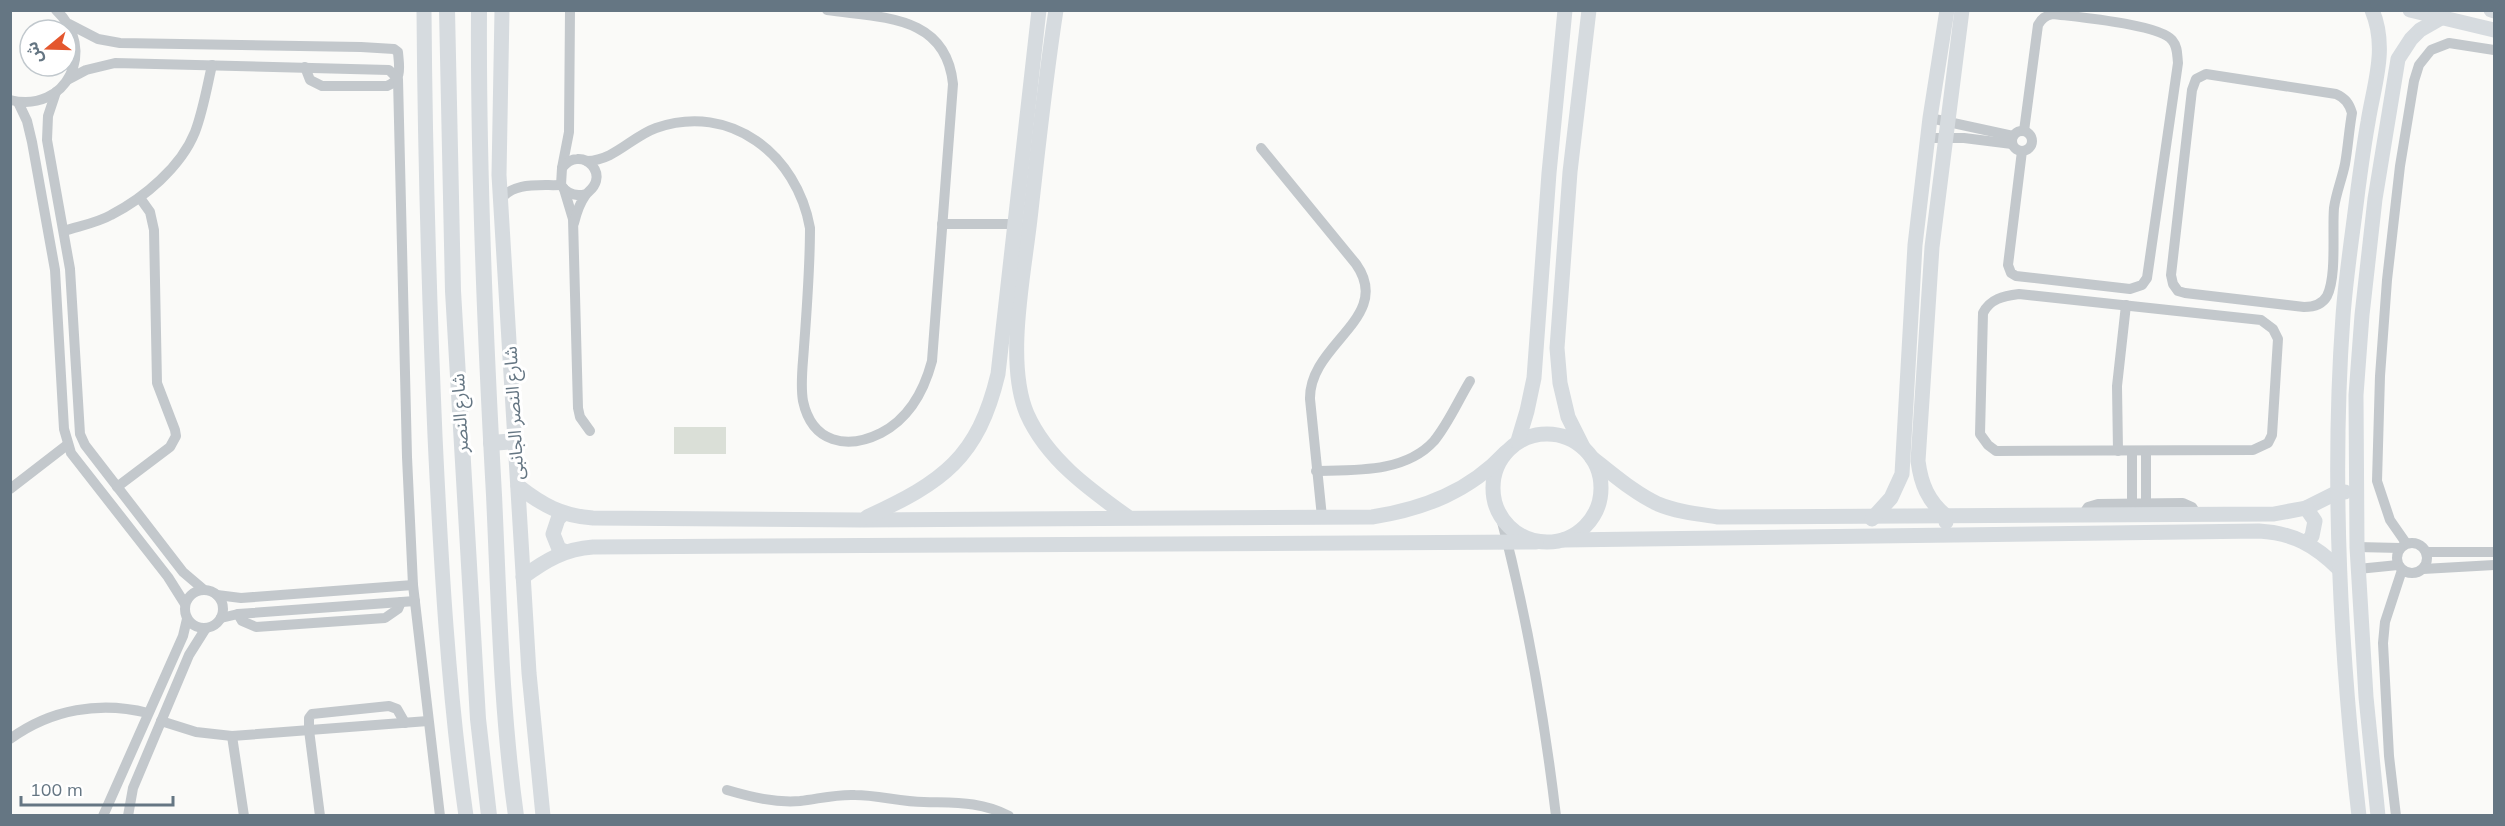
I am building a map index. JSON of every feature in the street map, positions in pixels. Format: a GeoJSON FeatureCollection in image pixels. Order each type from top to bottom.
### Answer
{"type":"FeatureCollection","features":[{"type":"Feature","properties":{"kind":"main road","name":"شارع النصر"},"geometry":{"type":"LineString","coordinates":[[447,10],[449,190],[456,347],[478,719],[489,816]]}},
{"type":"Feature","properties":{"kind":"main road","name":"شارع النصر"},"geometry":{"type":"LineString","coordinates":[[479,10],[481,215],[491,443],[505,719],[516,816]]}},
{"type":"Feature","properties":{"kind":"main road"},"geometry":{"type":"LineString","coordinates":[[491,443],[515,441]]}},
{"type":"Feature","properties":{"kind":"street"},"geometry":{"type":"LineString","coordinates":[[424,10],[427,225],[441,574],[452,704],[466,816]]}},
{"type":"Feature","properties":{"kind":"street","name":"شارع النصر الجانبى"},"geometry":{"type":"LineString","coordinates":[[501,10],[499,175],[532,719],[543,816]]}},
{"type":"Feature","properties":{"kind":"street"},"geometry":{"type":"LineString","coordinates":[[570,10],[569,132],[561,180],[571,209],[573,230],[578,408],[580,417],[590,431]]}},
{"type":"Feature","properties":{"kind":"street"},"geometry":{"type":"LineString","coordinates":[[561,180],[570,160],[604,159],[656,128],[681,123],[708,123],[725,126],[757,141],[783,164],[801,194],[810,228],[803,402],[815,426],[824,436],[836,441],[849,443],[883,432],[910,409],[920,394],[932,361],[953,84],[952,69],[947,55],[938,43],[927,33],[914,26],[900,21],[827,10]]}},
{"type":"Feature","properties":{"kind":"street"},"geometry":{"type":"LineString","coordinates":[[862,520],[901,502],[929,485],[951,467],[966,450],[990,407],[998,374],[1039,10]]}},
{"type":"Feature","properties":{"kind":"street"},"geometry":{"type":"LineString","coordinates":[[1053,10],[1021,300],[1017,355],[1019,377],[1027,412],[1047,447],[1086,486],[1128,517]]}},
{"type":"Feature","properties":{"kind":"street"},"geometry":{"type":"LineString","coordinates":[[1556,816],[1541,699],[1524,613],[1501,518],[1492,491],[1493,477],[1498,463],[1512,446],[1527,411],[1534,378],[1549,173],[1565,10]]}},
{"type":"Feature","properties":{"kind":"street"},"geometry":{"type":"LineString","coordinates":[[1563,540],[1576,534],[1587,525],[1600,500],[1601,485],[1598,471],[1568,417],[1560,382],[1557,348],[1570,172],[1589,10]]}},
{"type":"Feature","properties":{"kind":"street"},"geometry":{"type":"LineString","coordinates":[[1870,535],[1872,517],[1883,509],[1891,498],[1902,474],[1915,245],[1930,118],[1947,10]]}},
{"type":"Feature","properties":{"kind":"street"},"geometry":{"type":"LineString","coordinates":[[1946,535],[1946,516],[1929,498],[1918,461],[1932,247],[1962,10]]}},
{"type":"Feature","properties":{"kind":"street"},"geometry":{"type":"LineString","coordinates":[[2359,816],[2339,569],[2339,396],[2343,314],[2358,188],[2380,57],[2380,34],[2372,10]]}},
{"type":"Feature","properties":{"kind":"street"},"geometry":{"type":"LineString","coordinates":[[2410,10],[2441,14],[2494,30]]}},
{"type":"Feature","properties":{"kind":"street"},"geometry":{"type":"LineString","coordinates":[[2022,151],[2008,265],[2011,273],[2016,276],[2130,289],[2142,285],[2147,278],[2178,63],[2177,48],[2172,40],[2155,30],[2047,13],[2038,25],[2024,131]]}},
{"type":"Feature","properties":{"kind":"street"},"geometry":{"type":"LineString","coordinates":[[2378,816],[2366,698],[2357,547],[2356,395],[2362,315],[2386,121],[2398,59],[2411,39],[2441,14]]}},
{"type":"Feature","properties":{"kind":"street"},"geometry":{"type":"LineString","coordinates":[[78,30],[88,36],[109,42],[169,45],[361,47],[397,51],[407,467],[415,601],[440,816]]}},
{"type":"Feature","properties":{"kind":"street"},"geometry":{"type":"LineString","coordinates":[[2403,546],[2390,520],[2377,482],[2379,376],[2400,166],[2414,81],[2419,65],[2431,50],[2449,43],[2494,50]]}},
{"type":"Feature","properties":{"kind":"street"},"geometry":{"type":"LineString","coordinates":[[169,45],[169,64]]}},
{"type":"Feature","properties":{"kind":"street"},"geometry":{"type":"LineString","coordinates":[[262,66],[263,46]]}},
{"type":"Feature","properties":{"kind":"street"},"geometry":{"type":"LineString","coordinates":[[361,47],[361,68]]}},
{"type":"Feature","properties":{"kind":"street"},"geometry":{"type":"LineString","coordinates":[[14,101],[34,102],[56,92],[69,79],[105,64],[361,68],[389,70],[398,79]]}},
{"type":"Feature","properties":{"kind":"street"},"geometry":{"type":"LineString","coordinates":[[64,231],[109,216],[140,198],[154,185],[187,147],[201,112],[212,65]]}},
{"type":"Feature","properties":{"kind":"street"},"geometry":{"type":"LineString","coordinates":[[305,67],[310,80],[322,86],[387,86],[398,79]]}},
{"type":"Feature","properties":{"kind":"street"},"geometry":{"type":"LineString","coordinates":[[2206,74],[2336,93],[2342,96],[2350,106],[2352,113],[2345,163],[2335,201],[2335,242],[2330,287],[2321,303],[2313,307],[2304,307],[2178,291],[2171,275],[2175,225],[2192,90],[2196,79],[2206,74]]}},
{"type":"Feature","properties":{"kind":"street"},"geometry":{"type":"LineString","coordinates":[[56,92],[48,116],[47,140],[70,269],[80,434],[85,445],[183,572],[203,589],[217,595],[241,598],[414,585]]}},
{"type":"Feature","properties":{"kind":"street"},"geometry":{"type":"LineString","coordinates":[[14,101],[30,132],[52,252],[63,417],[67,445],[173,584],[185,604],[187,619],[184,632],[103,816]]}},
{"type":"Feature","properties":{"kind":"street"},"geometry":{"type":"LineString","coordinates":[[1930,118],[2013,140]]}},
{"type":"Feature","properties":{"kind":"street"},"geometry":{"type":"LineString","coordinates":[[2019,131],[2028,133],[2032,142],[2022,151],[2014,147],[2013,140],[2019,131]]}},
{"type":"Feature","properties":{"kind":"street"},"geometry":{"type":"LineString","coordinates":[[569,132],[584,160],[595,171],[597,177]]}},
{"type":"Feature","properties":{"kind":"street"},"geometry":{"type":"LineString","coordinates":[[1928,138],[2013,140]]}},
{"type":"Feature","properties":{"kind":"street"},"geometry":{"type":"LineString","coordinates":[[1261,148],[1356,264],[1366,284],[1366,297],[1361,311],[1317,367],[1311,382],[1310,399],[1322,517]]}},
{"type":"Feature","properties":{"kind":"street"},"geometry":{"type":"LineString","coordinates":[[573,230],[586,194],[594,187],[597,177],[612,155]]}},
{"type":"Feature","properties":{"kind":"street"},"geometry":{"type":"LineString","coordinates":[[499,175],[517,182],[561,180]]}},
{"type":"Feature","properties":{"kind":"street"},"geometry":{"type":"LineString","coordinates":[[561,180],[574,196],[586,194]]}},
{"type":"Feature","properties":{"kind":"street"},"geometry":{"type":"LineString","coordinates":[[501,200],[508,192],[518,187],[561,180]]}},
{"type":"Feature","properties":{"kind":"street"},"geometry":{"type":"LineString","coordinates":[[2335,201],[2358,188]]}},
{"type":"Feature","properties":{"kind":"street"},"geometry":{"type":"LineString","coordinates":[[117,487],[170,447],[176,436],[157,383],[154,230],[150,212],[140,198]]}},
{"type":"Feature","properties":{"kind":"street"},"geometry":{"type":"LineString","coordinates":[[2335,201],[2354,222]]}},
{"type":"Feature","properties":{"kind":"street"},"geometry":{"type":"LineString","coordinates":[[942,224],[1015,224]]}},
{"type":"Feature","properties":{"kind":"street"},"geometry":{"type":"LineString","coordinates":[[2019,294],[2126,305],[2260,320],[2273,329],[2278,339],[2272,435],[2268,443],[2253,450],[2010,452],[1996,451],[1988,445],[1980,434],[1983,314],[1987,305],[1997,298],[2019,294]]}},
{"type":"Feature","properties":{"kind":"street"},"geometry":{"type":"LineString","coordinates":[[2118,451],[2117,386],[2126,305]]}},
{"type":"Feature","properties":{"kind":"street"},"geometry":{"type":"LineString","coordinates":[[60,350],[75,350]]}},
{"type":"Feature","properties":{"kind":"street"},"geometry":{"type":"LineString","coordinates":[[1316,471],[1373,469],[1397,463],[1420,453],[1440,433],[1470,381]]}},
{"type":"Feature","properties":{"kind":"street"},"geometry":{"type":"LineString","coordinates":[[518,486],[549,508],[563,514],[593,518],[862,520],[1372,517],[1422,507],[1468,485],[1489,470],[1512,446],[1530,435],[1551,434],[1571,439],[1624,483],[1658,503],[1688,513],[1718,518],[2274,514],[2306,508],[2338,492],[2356,491]]}},
{"type":"Feature","properties":{"kind":"street"},"geometry":{"type":"LineString","coordinates":[[10,489],[67,445]]}},
{"type":"Feature","properties":{"kind":"street"},"geometry":{"type":"LineString","coordinates":[[2146,450],[2146,503]]}},
{"type":"Feature","properties":{"kind":"street"},"geometry":{"type":"LineString","coordinates":[[2132,451],[2132,504]]}},
{"type":"Feature","properties":{"kind":"street"},"geometry":{"type":"LineString","coordinates":[[2082,516],[2093,505],[2146,503],[2188,504],[2197,515]]}},
{"type":"Feature","properties":{"kind":"street"},"geometry":{"type":"LineString","coordinates":[[2306,508],[2315,521],[2312,536],[2307,542]]}},
{"type":"Feature","properties":{"kind":"street"},"geometry":{"type":"LineString","coordinates":[[563,514],[554,526],[553,534],[559,549],[564,551]]}},
{"type":"Feature","properties":{"kind":"street"},"geometry":{"type":"LineString","coordinates":[[1501,518],[1516,533],[1536,542]]}},
{"type":"Feature","properties":{"kind":"street"},"geometry":{"type":"LineString","coordinates":[[523,577],[564,551],[604,547],[1536,542],[1870,535],[2259,531],[2275,532],[2307,542],[2339,569]]}},
{"type":"Feature","properties":{"kind":"street"},"geometry":{"type":"LineString","coordinates":[[2357,547],[2403,546],[2415,543],[2426,552],[2494,552]]}},
{"type":"Feature","properties":{"kind":"street"},"geometry":{"type":"LineString","coordinates":[[2396,816],[2383,643],[2385,622],[2400,568],[2396,555],[2403,546]]}},
{"type":"Feature","properties":{"kind":"street"},"geometry":{"type":"LineString","coordinates":[[2423,569],[2427,561],[2426,552]]}},
{"type":"Feature","properties":{"kind":"street"},"geometry":{"type":"LineString","coordinates":[[2358,569],[2400,568],[2410,574],[2423,569],[2494,565]]}},
{"type":"Feature","properties":{"kind":"street"},"geometry":{"type":"LineString","coordinates":[[185,604],[193,592],[203,589]]}},
{"type":"Feature","properties":{"kind":"street"},"geometry":{"type":"LineString","coordinates":[[366,589],[367,604]]}},
{"type":"Feature","properties":{"kind":"street"},"geometry":{"type":"LineString","coordinates":[[217,595],[222,603],[221,618]]}},
{"type":"Feature","properties":{"kind":"street"},"geometry":{"type":"LineString","coordinates":[[187,619],[195,626],[206,628],[215,625],[221,618],[237,614],[415,601]]}},
{"type":"Feature","properties":{"kind":"street"},"geometry":{"type":"LineString","coordinates":[[237,614],[248,626],[256,627],[373,619],[392,615],[401,602]]}},
{"type":"Feature","properties":{"kind":"street"},"geometry":{"type":"LineString","coordinates":[[128,816],[133,788],[189,654],[206,628]]}},
{"type":"Feature","properties":{"kind":"street"},"geometry":{"type":"LineString","coordinates":[[320,816],[309,718],[316,712],[389,706],[397,709],[405,723]]}},
{"type":"Feature","properties":{"kind":"street"},"geometry":{"type":"LineString","coordinates":[[10,739],[41,721],[83,709],[127,708],[148,713]]}},
{"type":"Feature","properties":{"kind":"street"},"geometry":{"type":"LineString","coordinates":[[161,721],[196,732],[232,736],[428,721]]}},
{"type":"Feature","properties":{"kind":"street"},"geometry":{"type":"LineString","coordinates":[[232,736],[244,816]]}},
{"type":"Feature","properties":{"kind":"street"},"geometry":{"type":"LineString","coordinates":[[727,790],[754,798],[778,800],[799,801],[858,795],[905,801],[967,802],[989,807],[1009,816]]}},
{"type":"Feature","properties":{"kind":"shaded area"},"geometry":{"type":"Polygon","coordinates":[[[674,427],[726,427],[726,454],[674,454],[674,427]]]}}]}
